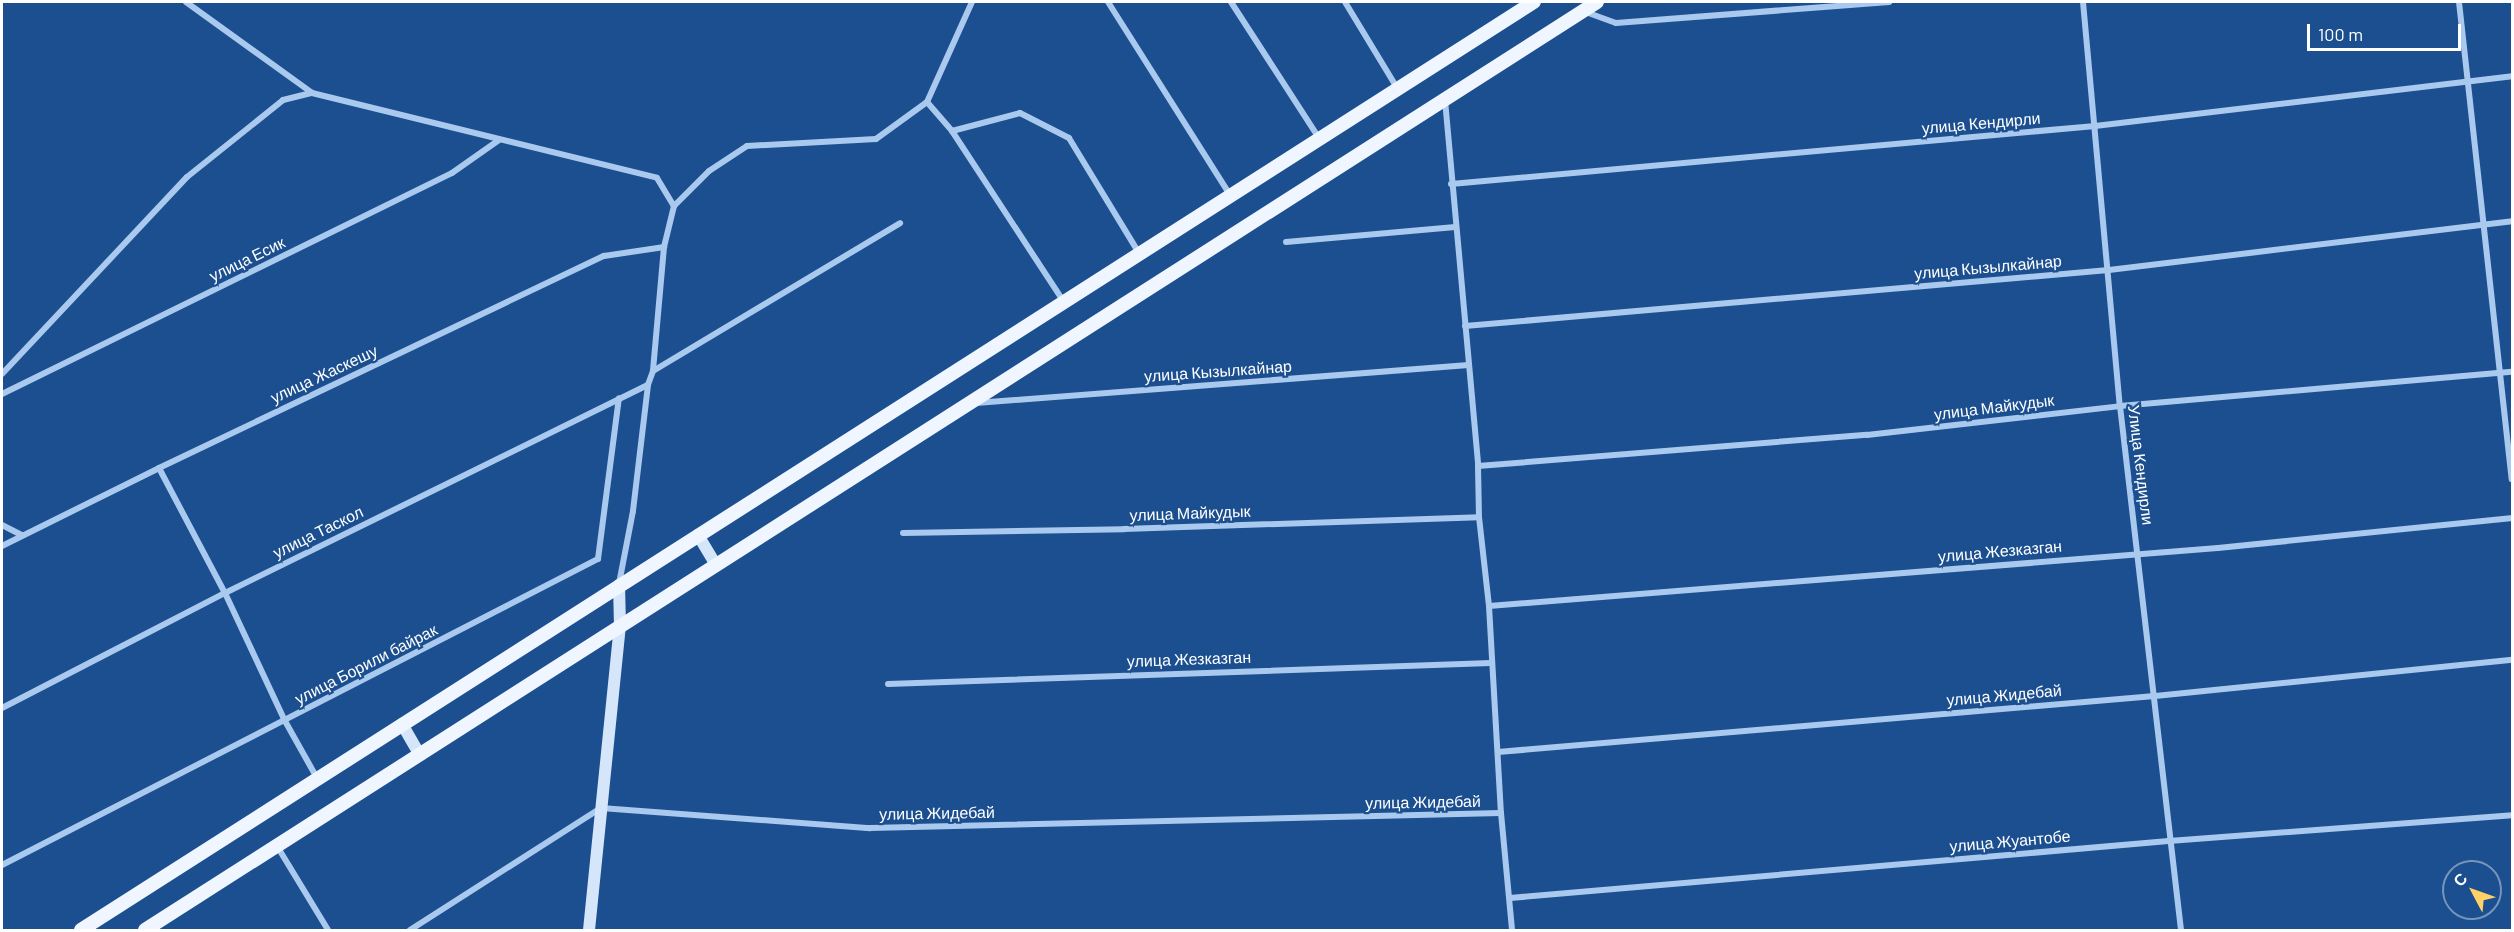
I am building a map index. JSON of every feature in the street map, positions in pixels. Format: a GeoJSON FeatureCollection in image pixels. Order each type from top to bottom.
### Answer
{"type":"FeatureCollection","features":[{"type":"Feature","properties":{"kind":"main road"},"geometry":{"type":"LineString","coordinates":[[81,930],[1534,2]]}},
{"type":"Feature","properties":{"kind":"main road"},"geometry":{"type":"LineString","coordinates":[[146,930],[1597,2]]}},
{"type":"Feature","properties":{"kind":"street"},"geometry":{"type":"LineString","coordinates":[[186,2],[312,93],[657,178],[674,206]]}},
{"type":"Feature","properties":{"kind":"street"},"geometry":{"type":"LineString","coordinates":[[589,930],[620,627],[619,585],[633,511],[648,386],[653,371],[664,247],[674,206],[709,171],[747,146],[876,140],[927,102],[972,2]]}},
{"type":"Feature","properties":{"kind":"street"},"geometry":{"type":"LineString","coordinates":[[1108,2],[1230,196]]}},
{"type":"Feature","properties":{"kind":"street"},"geometry":{"type":"LineString","coordinates":[[1231,2],[1320,138]]}},
{"type":"Feature","properties":{"kind":"street"},"geometry":{"type":"LineString","coordinates":[[1344,2],[1397,89]]}},
{"type":"Feature","properties":{"kind":"street"},"geometry":{"type":"LineString","coordinates":[[1582,11],[1616,23],[1889,2]]}},
{"type":"Feature","properties":{"kind":"street","name":"Улица Кендирли"},"geometry":{"type":"LineString","coordinates":[[2083,2],[2120,406],[2181,930]]}},
{"type":"Feature","properties":{"kind":"street"},"geometry":{"type":"LineString","coordinates":[[2459,2],[2512,479]]}},
{"type":"Feature","properties":{"kind":"street","name":"улица Кендирли"},"geometry":{"type":"LineString","coordinates":[[1451,184],[2095,126],[2512,76]]}},
{"type":"Feature","properties":{"kind":"street"},"geometry":{"type":"LineString","coordinates":[[2,374],[187,177],[282,100],[312,93]]}},
{"type":"Feature","properties":{"kind":"street"},"geometry":{"type":"LineString","coordinates":[[1445,98],[1478,466],[1479,517],[1489,606],[1501,813],[1512,930]]}},
{"type":"Feature","properties":{"kind":"street"},"geometry":{"type":"LineString","coordinates":[[927,102],[952,131],[1064,302]]}},
{"type":"Feature","properties":{"kind":"street"},"geometry":{"type":"LineString","coordinates":[[952,131],[1020,113],[1069,138],[1139,254]]}},
{"type":"Feature","properties":{"kind":"street","name":"улица Есик"},"geometry":{"type":"LineString","coordinates":[[2,394],[452,172],[499,140]]}},
{"type":"Feature","properties":{"kind":"street","name":"улица Кызылкайнар"},"geometry":{"type":"LineString","coordinates":[[1465,326],[2109,270],[2512,221]]}},
{"type":"Feature","properties":{"kind":"street"},"geometry":{"type":"LineString","coordinates":[[653,371],[900,223]]}},
{"type":"Feature","properties":{"kind":"street"},"geometry":{"type":"LineString","coordinates":[[1286,242],[1455,227]]}},
{"type":"Feature","properties":{"kind":"street","name":"улица Жаскешу"},"geometry":{"type":"LineString","coordinates":[[2,546],[159,468],[604,256],[664,247]]}},
{"type":"Feature","properties":{"kind":"street","name":"улица Кызылкайнар"},"geometry":{"type":"LineString","coordinates":[[969,404],[1469,365]]}},
{"type":"Feature","properties":{"kind":"street","name":"улица Майкудык"},"geometry":{"type":"LineString","coordinates":[[1478,466],[1868,435],[2120,406],[2512,372]]}},
{"type":"Feature","properties":{"kind":"street","name":"улица Таскол"},"geometry":{"type":"LineString","coordinates":[[2,708],[225,593],[618,398],[648,386]]}},
{"type":"Feature","properties":{"kind":"street","name":"улица Борили байрак"},"geometry":{"type":"LineString","coordinates":[[2,865],[598,560],[618,398]]}},
{"type":"Feature","properties":{"kind":"street"},"geometry":{"type":"LineString","coordinates":[[159,468],[225,593],[285,721],[317,779]]}},
{"type":"Feature","properties":{"kind":"street","name":"улица Майкудык"},"geometry":{"type":"LineString","coordinates":[[903,533],[1124,529],[1479,517]]}},
{"type":"Feature","properties":{"kind":"street","name":"улица Жезказган"},"geometry":{"type":"LineString","coordinates":[[1489,606],[2138,552],[2218,548],[2512,518]]}},
{"type":"Feature","properties":{"kind":"street"},"geometry":{"type":"LineString","coordinates":[[2,525],[22,535]]}},
{"type":"Feature","properties":{"kind":"street"},"geometry":{"type":"LineString","coordinates":[[698,535],[716,565]]}},
{"type":"Feature","properties":{"kind":"street","name":"улица Жидебай"},"geometry":{"type":"LineString","coordinates":[[1498,752],[2155,696],[2512,660]]}},
{"type":"Feature","properties":{"kind":"street","name":"улица Жезказган"},"geometry":{"type":"LineString","coordinates":[[888,684],[1491,663]]}},
{"type":"Feature","properties":{"kind":"street"},"geometry":{"type":"LineString","coordinates":[[402,724],[420,754]]}},
{"type":"Feature","properties":{"kind":"street"},"geometry":{"type":"LineString","coordinates":[[410,930],[601,808]]}},
{"type":"Feature","properties":{"kind":"street","name":"улица Жидебай"},"geometry":{"type":"LineString","coordinates":[[601,808],[870,828],[1501,813]]}},
{"type":"Feature","properties":{"kind":"street","name":"улица Жуантобе"},"geometry":{"type":"LineString","coordinates":[[1510,898],[2169,841],[2512,815]]}},
{"type":"Feature","properties":{"kind":"street"},"geometry":{"type":"LineString","coordinates":[[278,846],[328,930]]}}]}
